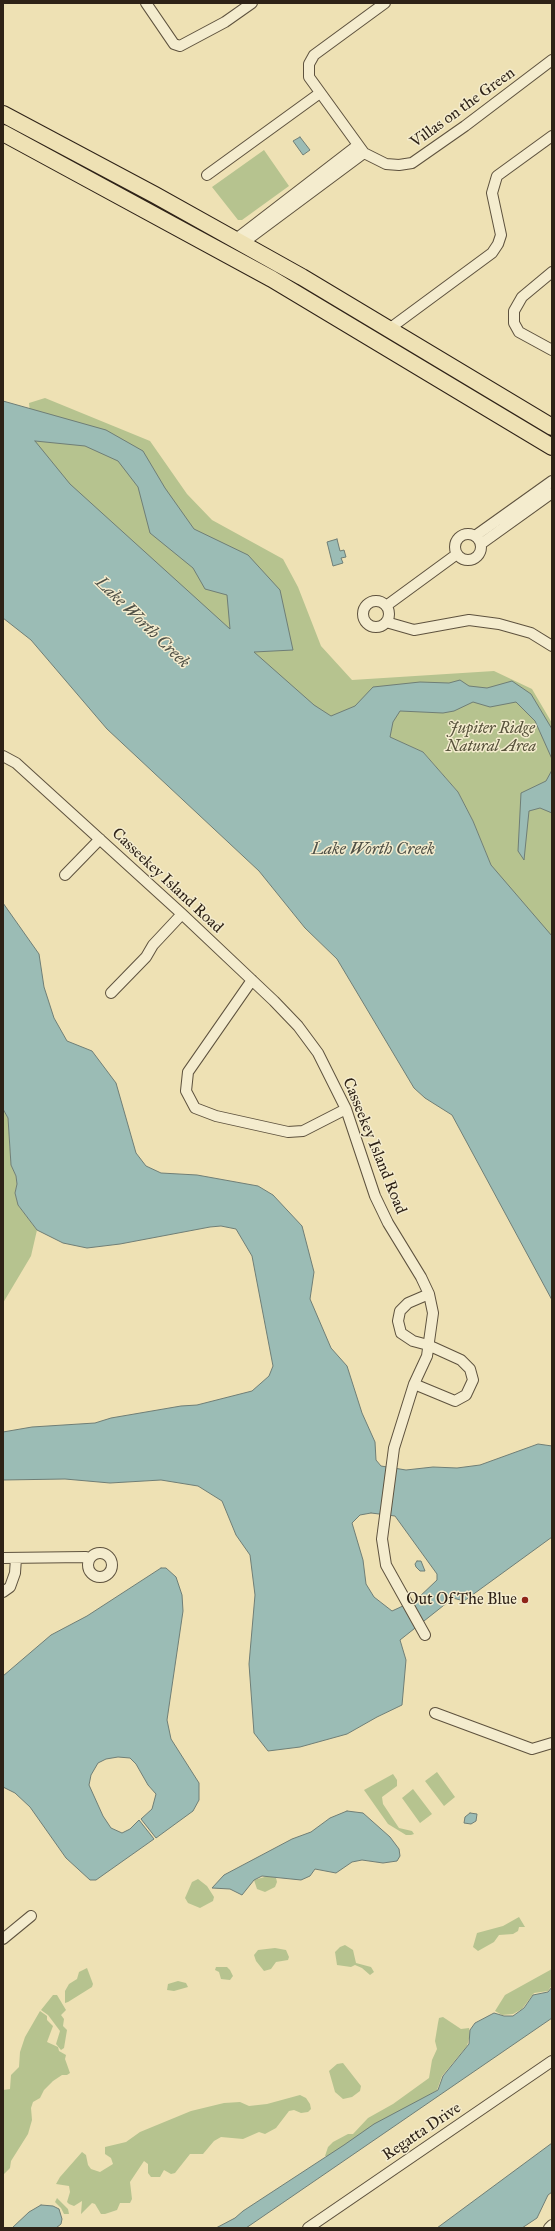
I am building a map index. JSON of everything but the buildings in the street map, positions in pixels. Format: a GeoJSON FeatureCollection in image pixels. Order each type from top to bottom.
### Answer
{"type":"FeatureCollection","features":[{"type":"Feature","properties":{"kind":"main road"},"geometry":{"type":"LineString","coordinates":[[3,114],[239,241],[302,277],[552,427]]}},
{"type":"Feature","properties":{"kind":"main road"},"geometry":{"type":"LineString","coordinates":[[3,122],[39,142],[60,144]]}},
{"type":"Feature","properties":{"kind":"main road"},"geometry":{"type":"LineString","coordinates":[[3,133],[272,279],[552,447]]}},
{"type":"Feature","properties":{"kind":"main road"},"geometry":{"type":"LineString","coordinates":[[170,223],[188,226],[290,281],[302,277]]}},
{"type":"Feature","properties":{"kind":"main road"},"geometry":{"type":"LineString","coordinates":[[373,340],[395,342],[467,384],[506,399]]}},
{"type":"Feature","properties":{"kind":"street"},"geometry":{"type":"LineString","coordinates":[[146,3],[174,44],[180,46],[225,22],[252,3]]}},
{"type":"Feature","properties":{"kind":"street","name":"Villas on the Green"},"geometry":{"type":"LineString","coordinates":[[385,3],[314,55],[309,64],[309,77],[361,149],[386,164],[399,165],[412,163],[465,126],[552,60]]}},
{"type":"Feature","properties":{"kind":"street"},"geometry":{"type":"LineString","coordinates":[[207,175],[320,93]]}},
{"type":"Feature","properties":{"kind":"street"},"geometry":{"type":"LineString","coordinates":[[389,329],[492,253],[498,244],[500,235],[492,193],[497,176],[552,136]]}},
{"type":"Feature","properties":{"kind":"street"},"geometry":{"type":"LineString","coordinates":[[239,241],[361,149]]}},
{"type":"Feature","properties":{"kind":"street"},"geometry":{"type":"LineString","coordinates":[[552,272],[522,297],[514,311],[514,323],[519,332],[552,350]]}},
{"type":"Feature","properties":{"kind":"street"},"geometry":{"type":"LineString","coordinates":[[478,540],[552,480]]}},
{"type":"Feature","properties":{"kind":"street"},"geometry":{"type":"LineString","coordinates":[[478,540],[552,493]]}},
{"type":"Feature","properties":{"kind":"street"},"geometry":{"type":"LineString","coordinates":[[466,535],[478,540],[480,553],[474,559],[463,559],[457,554],[455,547],[458,540],[466,535]]}},
{"type":"Feature","properties":{"kind":"street"},"geometry":{"type":"LineString","coordinates":[[386,606],[457,554]]}},
{"type":"Feature","properties":{"kind":"street"},"geometry":{"type":"LineString","coordinates":[[373,601],[383,603],[386,606],[389,613],[386,622],[378,627],[370,626],[365,621],[363,614],[365,606],[373,601]]}},
{"type":"Feature","properties":{"kind":"street"},"geometry":{"type":"LineString","coordinates":[[386,622],[414,630],[469,620],[499,624],[531,633],[552,646]]}},
{"type":"Feature","properties":{"kind":"street","name":"Casseekey Island Road"},"geometry":{"type":"LineString","coordinates":[[3,756],[16,762],[182,914],[298,1026],[314,1047],[346,1109],[375,1196],[388,1223],[421,1277],[429,1294],[433,1313],[427,1356],[414,1384],[394,1448],[382,1539],[384,1556],[389,1572],[425,1635]]}},
{"type":"Feature","properties":{"kind":"street"},"geometry":{"type":"LineString","coordinates":[[64,875],[100,840]]}},
{"type":"Feature","properties":{"kind":"street"},"geometry":{"type":"LineString","coordinates":[[111,993],[146,958],[153,945],[182,914]]}},
{"type":"Feature","properties":{"kind":"street"},"geometry":{"type":"LineString","coordinates":[[252,980],[188,1072],[186,1091],[192,1104],[195,1108],[216,1116],[288,1132],[304,1131],[346,1109]]}},
{"type":"Feature","properties":{"kind":"street"},"geometry":{"type":"LineString","coordinates":[[414,1384],[454,1400],[466,1395],[471,1388],[473,1380],[470,1369],[461,1360],[428,1345],[413,1341],[401,1333],[398,1321],[400,1311],[408,1303],[429,1294]]}},
{"type":"Feature","properties":{"kind":"street"},"geometry":{"type":"LineString","coordinates":[[3,1558],[86,1557],[89,1559]]}},
{"type":"Feature","properties":{"kind":"street"},"geometry":{"type":"LineString","coordinates":[[3,1592],[10,1587],[13,1580],[16,1558]]}},
{"type":"Feature","properties":{"kind":"street"},"geometry":{"type":"LineString","coordinates":[[435,1713],[532,1749],[552,1743]]}},
{"type":"Feature","properties":{"kind":"street"},"geometry":{"type":"LineString","coordinates":[[3,1938],[32,1916]]}},
{"type":"Feature","properties":{"kind":"street","name":"Regatta Drive"},"geometry":{"type":"LineString","coordinates":[[308,2228],[320,2225],[552,2061]]}},
{"type":"Feature","properties":{"kind":"street"},"geometry":{"type":"LineString","coordinates":[[549,2228],[552,2225]]}},
{"type":"Feature","properties":{"kind":"green space"},"geometry":{"type":"Polygon","coordinates":[[[264,150],[289,186],[242,220],[238,220],[212,187],[264,150]]]}},
{"type":"Feature","properties":{"kind":"green space","name":"Jupiter Ridge Natural Area"},"geometry":{"type":"Polygon","coordinates":[[[45,398],[150,441],[187,494],[212,520],[283,559],[298,587],[321,646],[352,680],[494,671],[532,689],[552,723],[552,956],[491,865],[473,821],[458,792],[423,752],[349,719],[313,713],[111,535],[33,445],[29,403],[45,398]]]}},
{"type":"Feature","properties":{"kind":"green space"},"geometry":{"type":"Polygon","coordinates":[[[3,1109],[8,1118],[11,1165],[16,1176],[17,1184],[15,1193],[18,1205],[37,1230],[31,1256],[3,1303],[3,1109]]]}},
{"type":"Feature","properties":{"kind":"green space"},"geometry":{"type":"Polygon","coordinates":[[[437,1772],[455,1797],[444,1806],[425,1781],[437,1772]]]}},
{"type":"Feature","properties":{"kind":"green space"},"geometry":{"type":"Polygon","coordinates":[[[393,1774],[397,1780],[397,1786],[382,1797],[383,1804],[399,1828],[412,1831],[414,1834],[411,1835],[406,1835],[388,1824],[364,1790],[393,1774]]]}},
{"type":"Feature","properties":{"kind":"green space"},"geometry":{"type":"Polygon","coordinates":[[[413,1789],[432,1814],[420,1823],[402,1798],[413,1789]]]}},
{"type":"Feature","properties":{"kind":"green space"},"geometry":{"type":"Polygon","coordinates":[[[268,1876],[276,1878],[277,1882],[275,1887],[265,1892],[257,1889],[254,1880],[268,1876]]]}},
{"type":"Feature","properties":{"kind":"green space"},"geometry":{"type":"Polygon","coordinates":[[[198,1879],[207,1886],[214,1897],[213,1901],[200,1908],[188,1903],[185,1898],[192,1882],[198,1879]]]}},
{"type":"Feature","properties":{"kind":"green space"},"geometry":{"type":"Polygon","coordinates":[[[519,1917],[525,1927],[519,1927],[518,1931],[513,1934],[499,1935],[494,1942],[478,1951],[473,1947],[477,1933],[503,1926],[519,1917]]]}},
{"type":"Feature","properties":{"kind":"green space"},"geometry":{"type":"Polygon","coordinates":[[[345,1945],[353,1950],[356,1963],[371,1967],[374,1972],[370,1975],[362,1968],[355,1965],[351,1967],[337,1965],[335,1952],[340,1947],[345,1945]]]}},
{"type":"Feature","properties":{"kind":"green space"},"geometry":{"type":"Polygon","coordinates":[[[275,1948],[286,1950],[289,1957],[288,1960],[276,1962],[271,1969],[264,1971],[256,1961],[254,1955],[258,1950],[275,1948]]]}},
{"type":"Feature","properties":{"kind":"green space"},"geometry":{"type":"Polygon","coordinates":[[[216,1967],[227,1967],[233,1976],[230,1980],[221,1979],[219,1972],[215,1970],[216,1967]]]}},
{"type":"Feature","properties":{"kind":"green space"},"geometry":{"type":"Polygon","coordinates":[[[87,1968],[93,1984],[92,1987],[65,2003],[65,1991],[69,1984],[77,1979],[79,1972],[87,1968]]]}},
{"type":"Feature","properties":{"kind":"green space"},"geometry":{"type":"Polygon","coordinates":[[[552,1969],[552,1985],[548,1991],[534,1993],[522,2009],[513,2014],[502,2015],[495,2011],[505,1995],[552,1969]]]}},
{"type":"Feature","properties":{"kind":"green space"},"geometry":{"type":"Polygon","coordinates":[[[178,1981],[186,1983],[188,1987],[174,1991],[167,1990],[168,1984],[178,1981]]]}},
{"type":"Feature","properties":{"kind":"green space"},"geometry":{"type":"Polygon","coordinates":[[[53,1995],[57,1995],[66,2010],[61,2015],[64,2019],[63,2026],[67,2030],[64,2048],[61,2050],[56,2044],[60,2031],[48,2015],[41,2010],[53,1995]]]}},
{"type":"Feature","properties":{"kind":"green space"},"geometry":{"type":"Polygon","coordinates":[[[40,2011],[47,2016],[47,2020],[53,2026],[47,2042],[58,2047],[59,2051],[66,2055],[65,2059],[70,2073],[67,2075],[62,2075],[53,2081],[44,2090],[40,2098],[33,2102],[31,2108],[32,2120],[28,2134],[11,2161],[10,2168],[3,2175],[3,2090],[10,2089],[11,2075],[19,2067],[20,2052],[25,2037],[40,2011]]]}},
{"type":"Feature","properties":{"kind":"green space"},"geometry":{"type":"Polygon","coordinates":[[[443,2017],[461,2029],[469,2028],[470,2035],[467,2046],[442,2076],[437,2090],[332,2156],[325,2156],[328,2147],[333,2142],[348,2134],[353,2134],[368,2118],[393,2104],[429,2078],[432,2060],[437,2049],[435,2041],[439,2018],[443,2017]]]}},
{"type":"Feature","properties":{"kind":"green space"},"geometry":{"type":"Polygon","coordinates":[[[343,2063],[361,2086],[360,2091],[352,2097],[343,2099],[335,2092],[329,2071],[337,2064],[343,2063]]]}},
{"type":"Feature","properties":{"kind":"green space"},"geometry":{"type":"Polygon","coordinates":[[[300,2095],[306,2098],[310,2104],[311,2109],[308,2112],[301,2113],[294,2110],[289,2111],[276,2128],[265,2134],[259,2132],[243,2139],[221,2137],[214,2141],[203,2154],[190,2154],[175,2173],[171,2174],[164,2170],[160,2177],[151,2177],[148,2173],[148,2164],[144,2161],[130,2182],[132,2199],[130,2203],[120,2203],[117,2210],[101,2214],[95,2204],[92,2203],[81,2214],[82,2201],[74,2206],[69,2204],[67,2202],[70,2192],[69,2186],[56,2184],[60,2177],[82,2152],[86,2155],[88,2165],[91,2169],[100,2172],[113,2164],[111,2158],[105,2154],[105,2147],[126,2142],[140,2132],[191,2111],[224,2103],[240,2102],[249,2106],[267,2104],[300,2095]]]}},
{"type":"Feature","properties":{"kind":"green space"},"geometry":{"type":"Polygon","coordinates":[[[57,2198],[68,2209],[69,2214],[64,2214],[55,2202],[57,2198]]]}},
{"type":"Feature","properties":{"kind":"water"},"geometry":{"type":"Polygon","coordinates":[[[300,137],[310,150],[303,155],[293,141],[300,137]]]}},
{"type":"Feature","properties":{"kind":"water","name":"Lake Worth Creek"},"geometry":{"type":"Polygon","coordinates":[[[3,401],[106,430],[143,451],[165,488],[194,529],[248,555],[280,590],[293,650],[254,652],[314,705],[331,716],[355,706],[373,687],[420,682],[449,683],[460,680],[469,686],[487,688],[512,681],[531,694],[552,729],[552,759],[535,721],[516,702],[490,707],[473,702],[454,711],[443,713],[400,711],[393,722],[390,737],[423,752],[458,792],[473,821],[491,865],[552,936],[552,1300],[452,1115],[425,1098],[414,1088],[337,959],[305,928],[259,871],[107,729],[31,640],[3,618],[3,401]],[[35,441],[70,484],[230,629],[227,595],[205,589],[193,568],[150,533],[138,487],[118,461],[85,446],[35,441]]]}},
{"type":"Feature","properties":{"kind":"water"},"geometry":{"type":"Polygon","coordinates":[[[337,539],[340,551],[344,550],[346,557],[341,558],[343,563],[333,566],[327,542],[337,539]]]}},
{"type":"Feature","properties":{"kind":"water"},"geometry":{"type":"Polygon","coordinates":[[[552,770],[552,813],[540,808],[529,811],[524,860],[518,851],[521,793],[546,781],[552,770]]]}},
{"type":"Feature","properties":{"kind":"water"},"geometry":{"type":"Polygon","coordinates":[[[3,903],[39,954],[44,987],[54,1018],[67,1041],[92,1051],[116,1083],[136,1153],[146,1166],[161,1173],[197,1175],[258,1186],[273,1195],[302,1226],[314,1272],[310,1299],[331,1348],[347,1366],[362,1413],[375,1442],[376,1460],[381,1466],[406,1470],[433,1467],[457,1468],[480,1465],[538,1444],[552,1446],[552,1537],[464,1601],[453,1598],[400,1640],[406,1660],[402,1705],[347,1734],[300,1747],[268,1751],[254,1733],[249,1664],[255,1595],[250,1555],[236,1535],[222,1501],[198,1486],[161,1480],[110,1483],[65,1479],[3,1480],[3,1432],[32,1427],[95,1423],[111,1418],[181,1406],[197,1405],[252,1391],[269,1376],[273,1366],[252,1256],[236,1229],[221,1226],[210,1227],[120,1244],[87,1248],[63,1243],[37,1230],[18,1205],[15,1193],[17,1184],[16,1176],[11,1165],[8,1118],[3,1109],[3,903]],[[371,1513],[360,1515],[352,1523],[363,1560],[366,1584],[374,1597],[392,1611],[416,1600],[437,1580],[437,1574],[395,1516],[371,1513]]]}},
{"type":"Feature","properties":{"kind":"water"},"geometry":{"type":"Polygon","coordinates":[[[417,1561],[421,1561],[425,1571],[420,1571],[416,1567],[415,1564],[417,1561]]]}},
{"type":"Feature","properties":{"kind":"water"},"geometry":{"type":"Polygon","coordinates":[[[161,1568],[166,1568],[176,1577],[182,1595],[183,1611],[167,1720],[171,1739],[199,1783],[199,1800],[193,1811],[156,1838],[141,1819],[152,1809],[156,1794],[148,1785],[136,1764],[130,1758],[118,1757],[106,1759],[98,1763],[91,1775],[89,1785],[103,1816],[111,1828],[122,1833],[130,1829],[139,1820],[154,1839],[96,1880],[90,1880],[66,1858],[30,1807],[15,1793],[3,1787],[3,1676],[51,1635],[87,1616],[161,1568]]]}},
{"type":"Feature","properties":{"kind":"water"},"geometry":{"type":"Polygon","coordinates":[[[347,1811],[363,1813],[390,1837],[399,1849],[400,1856],[397,1861],[383,1863],[362,1860],[352,1862],[336,1873],[315,1869],[310,1876],[301,1880],[262,1876],[254,1880],[242,1895],[230,1889],[212,1888],[224,1875],[292,1839],[311,1832],[330,1818],[347,1811]]]}},
{"type":"Feature","properties":{"kind":"water"},"geometry":{"type":"Polygon","coordinates":[[[470,1813],[477,1814],[476,1821],[471,1824],[464,1823],[465,1817],[470,1813]]]}},
{"type":"Feature","properties":{"kind":"water"},"geometry":{"type":"Polygon","coordinates":[[[552,1987],[552,2018],[246,2228],[216,2228],[235,2218],[243,2211],[374,2124],[438,2090],[443,2076],[469,2044],[470,2030],[475,2023],[494,2013],[504,2016],[513,2016],[524,2008],[533,1995],[548,1992],[552,1987]]]}},
{"type":"Feature","properties":{"kind":"water"},"geometry":{"type":"Polygon","coordinates":[[[552,2143],[552,2192],[548,2195],[537,2218],[522,2228],[437,2228],[552,2143]]]}},
{"type":"Feature","properties":{"kind":"water"},"geometry":{"type":"Polygon","coordinates":[[[41,2205],[53,2206],[59,2209],[62,2219],[61,2224],[56,2228],[12,2228],[29,2212],[41,2205]]]}},
{"type":"Feature","properties":{"kind":"place","name":"Out Of The Blue"},"geometry":{"type":"Point","coordinates":[525,1600]}}]}
